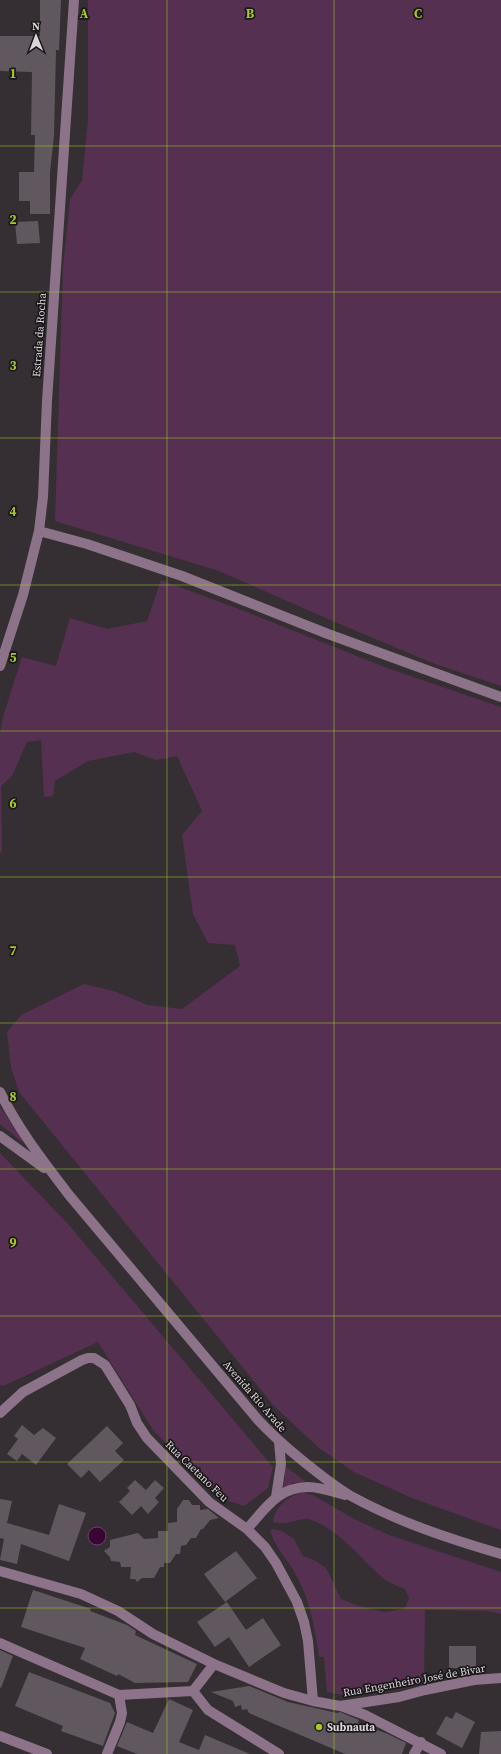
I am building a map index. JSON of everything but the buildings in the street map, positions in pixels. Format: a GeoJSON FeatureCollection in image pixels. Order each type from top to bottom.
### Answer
{"type":"FeatureCollection","features":[{"type":"Feature","properties":{"kind":"street","name":"Estrada da Rocha"},"geometry":{"type":"LineString","coordinates":[[0,666],[23,595],[39,531],[43,497],[47,401],[74,0]]}},
{"type":"Feature","properties":{"kind":"street"},"geometry":{"type":"LineString","coordinates":[[39,531],[87,544],[182,576],[328,634],[501,697]]}},
{"type":"Feature","properties":{"kind":"street"},"geometry":{"type":"LineString","coordinates":[[0,1092],[9,1111],[52,1174]]}},
{"type":"Feature","properties":{"kind":"street"},"geometry":{"type":"LineString","coordinates":[[0,1136],[52,1174]]}},
{"type":"Feature","properties":{"kind":"street","name":"Avenida Rio Arade"},"geometry":{"type":"LineString","coordinates":[[52,1174],[259,1421],[279,1442],[349,1496],[381,1511],[453,1540],[501,1554]]}},
{"type":"Feature","properties":{"kind":"street","name":"Rua Caetano Feu"},"geometry":{"type":"LineString","coordinates":[[0,1413],[23,1392],[82,1360],[88,1358],[100,1360],[130,1405],[137,1423],[147,1438],[209,1502],[247,1530],[265,1547],[276,1562],[297,1602],[304,1622],[308,1641],[313,1701]]}},
{"type":"Feature","properties":{"kind":"street"},"geometry":{"type":"LineString","coordinates":[[276,1497],[281,1464],[279,1442]]}},
{"type":"Feature","properties":{"kind":"street"},"geometry":{"type":"LineString","coordinates":[[247,1530],[276,1497],[292,1488],[310,1487],[349,1496]]}},
{"type":"Feature","properties":{"kind":"street","name":"Rua Engenheiro José de Bivar"},"geometry":{"type":"LineString","coordinates":[[0,1571],[81,1594],[118,1611],[153,1634],[214,1664],[284,1693],[313,1701],[340,1706],[398,1697],[474,1680],[501,1678]]}},
{"type":"Feature","properties":{"kind":"street"},"geometry":{"type":"LineString","coordinates":[[0,1643],[119,1695],[193,1692]]}},
{"type":"Feature","properties":{"kind":"street"},"geometry":{"type":"LineString","coordinates":[[193,1692],[214,1664]]}},
{"type":"Feature","properties":{"kind":"street"},"geometry":{"type":"LineString","coordinates":[[193,1692],[208,1710],[279,1754]]}},
{"type":"Feature","properties":{"kind":"street"},"geometry":{"type":"LineString","coordinates":[[107,1754],[120,1722],[122,1713],[119,1695]]}},
{"type":"Feature","properties":{"kind":"street"},"geometry":{"type":"LineString","coordinates":[[340,1706],[364,1715],[421,1742],[441,1754]]}},
{"type":"Feature","properties":{"kind":"street"},"geometry":{"type":"LineString","coordinates":[[0,1736],[47,1754]]}},
{"type":"Feature","properties":{"kind":"street"},"geometry":{"type":"LineString","coordinates":[[414,1754],[421,1742]]}},
{"type":"Feature","properties":{"kind":"shaded area"},"geometry":{"type":"Polygon","coordinates":[[[88,0],[501,0],[501,686],[435,664],[219,571],[55,521],[63,268],[70,199],[82,180],[88,120],[88,0]]]}},
{"type":"Feature","properties":{"kind":"shaded area"},"geometry":{"type":"Polygon","coordinates":[[[161,580],[244,611],[387,668],[501,707],[501,1530],[412,1498],[354,1472],[319,1448],[274,1406],[19,1092],[11,1067],[7,1032],[21,1015],[84,984],[114,991],[148,1005],[182,1009],[240,966],[235,945],[208,943],[193,914],[182,835],[202,811],[177,756],[156,760],[134,752],[88,761],[55,781],[53,796],[44,797],[41,740],[27,742],[12,776],[1,786],[2,853],[0,852],[0,734],[3,717],[22,657],[56,666],[70,618],[107,629],[147,621],[161,580]]]}},
{"type":"Feature","properties":{"kind":"shaded area"},"geometry":{"type":"Polygon","coordinates":[[[0,1107],[16,1130],[25,1139],[22,1142],[0,1124],[0,1107]]]}},
{"type":"Feature","properties":{"kind":"shaded area"},"geometry":{"type":"Polygon","coordinates":[[[0,1153],[68,1224],[273,1467],[268,1488],[244,1506],[220,1498],[153,1430],[98,1342],[3,1386],[0,1385],[0,1153]]]}},
{"type":"Feature","properties":{"kind":"shaded area"},"geometry":{"type":"Polygon","coordinates":[[[285,1466],[306,1482],[292,1483],[282,1490],[285,1477],[285,1466]]]}},
{"type":"Feature","properties":{"kind":"shaded area"},"geometry":{"type":"Polygon","coordinates":[[[302,1492],[313,1495],[354,1519],[389,1535],[501,1572],[501,1614],[489,1611],[425,1610],[424,1682],[348,1696],[327,1692],[324,1657],[319,1657],[314,1625],[305,1593],[295,1573],[274,1542],[270,1530],[273,1529],[282,1531],[294,1539],[303,1556],[314,1560],[326,1568],[341,1599],[362,1607],[386,1612],[405,1608],[409,1598],[405,1589],[383,1578],[349,1545],[330,1529],[320,1523],[309,1519],[283,1523],[273,1522],[276,1511],[279,1507],[287,1499],[302,1492]]]}},
{"type":"Feature","properties":{"kind":"shaded area"},"geometry":{"type":"Polygon","coordinates":[[[93,1527],[101,1527],[106,1532],[104,1543],[101,1545],[93,1545],[88,1540],[88,1532],[93,1527]]]}},
{"type":"Feature","properties":{"kind":"place","name":"Subnauta"},"geometry":{"type":"Point","coordinates":[319,1727]}}]}
